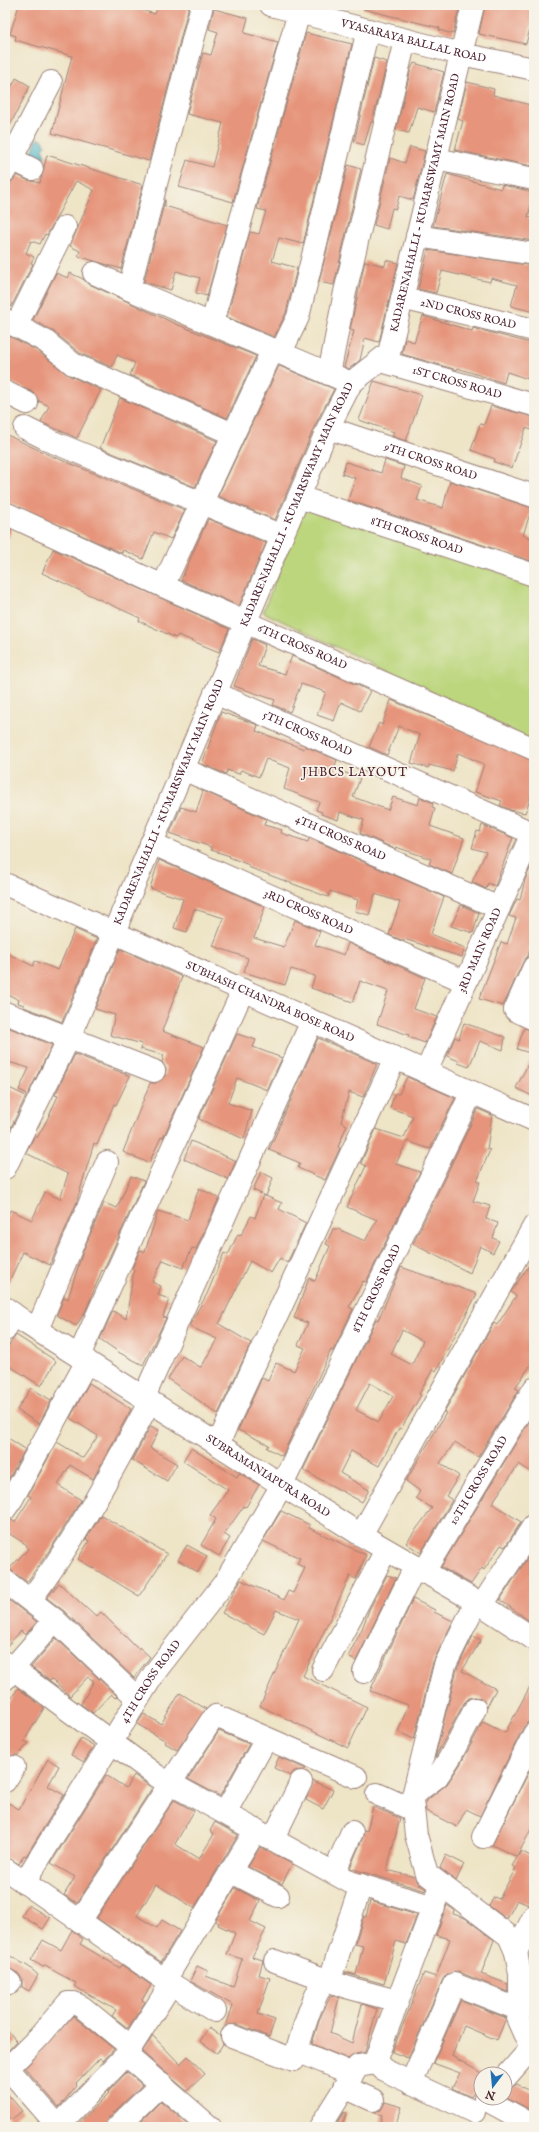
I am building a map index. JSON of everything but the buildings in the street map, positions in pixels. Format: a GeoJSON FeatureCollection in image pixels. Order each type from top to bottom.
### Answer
{"type":"FeatureCollection","features":[{"type":"Feature","properties":{"kind":"street"},"geometry":{"type":"LineString","coordinates":[[129,289],[202,5]]}},
{"type":"Feature","properties":{"kind":"street","name":"VYASARAYA BALLAL ROAD"},"geometry":{"type":"LineString","coordinates":[[271,5],[461,54],[534,69]]}},
{"type":"Feature","properties":{"kind":"street"},"geometry":{"type":"LineString","coordinates":[[461,54],[473,5]]}},
{"type":"Feature","properties":{"kind":"street"},"geometry":{"type":"LineString","coordinates":[[212,323],[299,12]]}},
{"type":"Feature","properties":{"kind":"street"},"geometry":{"type":"LineString","coordinates":[[163,586],[233,434],[277,350],[298,317],[368,30]]}},
{"type":"Feature","properties":{"kind":"street"},"geometry":{"type":"LineString","coordinates":[[329,374],[345,292],[405,40]]}},
{"type":"Feature","properties":{"kind":"street","name":"KADARENAHALLI - KUMARSWAMY MAIN ROAD"},"geometry":{"type":"LineString","coordinates":[[5,1168],[69,1038],[328,428],[351,383],[381,361],[389,353],[461,54]]}},
{"type":"Feature","properties":{"kind":"street"},"geometry":{"type":"LineString","coordinates":[[32,169],[8,165],[51,82]]}},
{"type":"Feature","properties":{"kind":"street"},"geometry":{"type":"LineString","coordinates":[[436,159],[534,179]]}},
{"type":"Feature","properties":{"kind":"street"},"geometry":{"type":"LineString","coordinates":[[65,227],[10,323],[45,341],[73,364],[233,434]]}},
{"type":"Feature","properties":{"kind":"street"},"geometry":{"type":"LineString","coordinates":[[417,236],[534,254]]}},
{"type":"Feature","properties":{"kind":"street"},"geometry":{"type":"LineString","coordinates":[[94,273],[277,350],[351,383]]}},
{"type":"Feature","properties":{"kind":"street","name":"2ND CROSS ROAD"},"geometry":{"type":"LineString","coordinates":[[402,298],[534,330]]}},
{"type":"Feature","properties":{"kind":"street","name":"1ST CROSS ROAD"},"geometry":{"type":"LineString","coordinates":[[381,361],[534,405]]}},
{"type":"Feature","properties":{"kind":"street"},"geometry":{"type":"LineString","coordinates":[[5,392],[27,403]]}},
{"type":"Feature","properties":{"kind":"street"},"geometry":{"type":"LineString","coordinates":[[25,428],[53,442],[282,536]]}},
{"type":"Feature","properties":{"kind":"street","name":"9TH CROSS ROAD"},"geometry":{"type":"LineString","coordinates":[[328,428],[534,496]]}},
{"type":"Feature","properties":{"kind":"street","name":"8TH CROSS ROAD"},"geometry":{"type":"LineString","coordinates":[[299,497],[534,575]]}},
{"type":"Feature","properties":{"kind":"street","name":"6TH CROSS ROAD"},"geometry":{"type":"LineString","coordinates":[[5,513],[163,586],[534,749]]}},
{"type":"Feature","properties":{"kind":"street","name":"5TH CROSS ROAD"},"geometry":{"type":"LineString","coordinates":[[215,693],[533,831]]}},
{"type":"Feature","properties":{"kind":"street","name":"4TH CROSS ROAD"},"geometry":{"type":"LineString","coordinates":[[183,769],[499,908]]}},
{"type":"Feature","properties":{"kind":"street","name":"3RD MAIN ROAD"},"geometry":{"type":"LineString","coordinates":[[426,1072],[533,831]]}},
{"type":"Feature","properties":{"kind":"street","name":"3RD CROSS ROAD"},"geometry":{"type":"LineString","coordinates":[[151,843],[466,982]]}},
{"type":"Feature","properties":{"kind":"street","name":"SUBHASH CHANDRA BOSE ROAD"},"geometry":{"type":"LineString","coordinates":[[5,884],[534,1120]]}},
{"type":"Feature","properties":{"kind":"street"},"geometry":{"type":"LineString","coordinates":[[534,967],[515,1010],[534,1019]]}},
{"type":"Feature","properties":{"kind":"street"},"geometry":{"type":"LineString","coordinates":[[5,1509],[12,1499],[83,1359],[243,990]]}},
{"type":"Feature","properties":{"kind":"street"},"geometry":{"type":"LineString","coordinates":[[5,1013],[154,1071]]}},
{"type":"Feature","properties":{"kind":"street"},"geometry":{"type":"LineString","coordinates":[[30,1600],[51,1572],[81,1525],[147,1399],[312,1021]]}},
{"type":"Feature","properties":{"kind":"street"},"geometry":{"type":"LineString","coordinates":[[218,1444],[395,1058]]}},
{"type":"Feature","properties":{"kind":"street","name":"8TH CROSS ROAD"},"geometry":{"type":"LineString","coordinates":[[282,1485],[472,1092]]}},
{"type":"Feature","properties":{"kind":"street"},"geometry":{"type":"LineString","coordinates":[[37,1330],[107,1162]]}},
{"type":"Feature","properties":{"kind":"street"},"geometry":{"type":"LineString","coordinates":[[361,1535],[534,1226]]}},
{"type":"Feature","properties":{"kind":"street","name":"SUBRAMANIAPURA ROAD"},"geometry":{"type":"LineString","coordinates":[[7,1317],[37,1330],[361,1535],[479,1604],[534,1639]]}},
{"type":"Feature","properties":{"kind":"street","name":"10TH CROSS ROAD"},"geometry":{"type":"LineString","coordinates":[[364,1672],[419,1570],[534,1389]]}},
{"type":"Feature","properties":{"kind":"street","name":"4TH CROSS ROAD"},"geometry":{"type":"LineString","coordinates":[[24,1883],[155,1672],[225,1582],[282,1485]]}},
{"type":"Feature","properties":{"kind":"street"},"geometry":{"type":"LineString","coordinates":[[513,2069],[533,2047],[518,2020],[520,2010],[520,1974],[516,1952],[510,1936],[426,1874],[416,1836],[414,1802],[444,1665],[479,1604],[534,1525]]}},
{"type":"Feature","properties":{"kind":"street"},"geometry":{"type":"LineString","coordinates":[[323,1670],[386,1550]]}},
{"type":"Feature","properties":{"kind":"street"},"geometry":{"type":"LineString","coordinates":[[5,1581],[55,1620],[138,1699]]}},
{"type":"Feature","properties":{"kind":"street"},"geometry":{"type":"LineString","coordinates":[[55,1620],[7,1670],[157,1776],[350,1882],[434,1907]]}},
{"type":"Feature","properties":{"kind":"street"},"geometry":{"type":"LineString","coordinates":[[414,1802],[437,1778],[449,1759],[475,1709]]}},
{"type":"Feature","properties":{"kind":"street"},"geometry":{"type":"LineString","coordinates":[[80,1921],[211,1721],[216,1716],[356,1778]]}},
{"type":"Feature","properties":{"kind":"street"},"geometry":{"type":"LineString","coordinates":[[483,1837],[534,1734]]}},
{"type":"Feature","properties":{"kind":"street"},"geometry":{"type":"LineString","coordinates":[[225,1813],[266,1739]]}},
{"type":"Feature","properties":{"kind":"street"},"geometry":{"type":"LineString","coordinates":[[210,2127],[131,2059],[130,2049],[82,2007],[74,2003],[68,2003],[39,2037],[6,2066],[58,2126],[130,2049],[230,1871],[264,1834],[301,1782]]}},
{"type":"Feature","properties":{"kind":"street"},"geometry":{"type":"LineString","coordinates":[[377,1794],[414,1802]]}},
{"type":"Feature","properties":{"kind":"street"},"geometry":{"type":"LineString","coordinates":[[334,1873],[352,1832]]}},
{"type":"Feature","properties":{"kind":"street"},"geometry":{"type":"LineString","coordinates":[[5,1869],[168,1982],[215,2011]]}},
{"type":"Feature","properties":{"kind":"street"},"geometry":{"type":"LineString","coordinates":[[230,1871],[278,1896]]}},
{"type":"Feature","properties":{"kind":"street"},"geometry":{"type":"LineString","coordinates":[[232,2036],[294,2060],[318,1991],[325,1980],[332,1974],[361,1885]]}},
{"type":"Feature","properties":{"kind":"street"},"geometry":{"type":"LineString","coordinates":[[442,1886],[397,2001],[377,2056],[377,2063],[384,2070],[411,2083],[477,2109],[534,2126]]}},
{"type":"Feature","properties":{"kind":"street"},"geometry":{"type":"LineString","coordinates":[[516,1952],[534,1916]]}},
{"type":"Feature","properties":{"kind":"street"},"geometry":{"type":"LineString","coordinates":[[275,1961],[325,1980],[397,2001]]}},
{"type":"Feature","properties":{"kind":"street"},"geometry":{"type":"LineString","coordinates":[[411,2083],[454,1984],[520,2010]]}},
{"type":"Feature","properties":{"kind":"street"},"geometry":{"type":"LineString","coordinates":[[297,2051],[349,2081],[373,2100]]}},
{"type":"Feature","properties":{"kind":"street"},"geometry":{"type":"LineString","coordinates":[[320,2127],[358,2066],[377,2063]]}},
{"type":"Feature","properties":{"kind":"street"},"geometry":{"type":"LineString","coordinates":[[118,2127],[161,2084]]}},
{"type":"Feature","properties":{"kind":"shaded area"},"geometry":{"type":"Polygon","coordinates":[[[515,5],[534,5],[534,61],[502,53],[515,5]]]}},
{"type":"Feature","properties":{"kind":"green space"},"geometry":{"type":"Polygon","coordinates":[[[304,507],[534,584],[534,741],[263,612],[304,507]]]}},
{"type":"Feature","properties":{"kind":"water"},"geometry":{"type":"Polygon","coordinates":[[[37,139],[42,139],[46,145],[43,150],[45,156],[40,163],[30,156],[37,139]]]}},
{"type":"Feature","properties":{"kind":"district","name":"JHBCS LAYOUT"},"geometry":{"type":"Point","coordinates":[355,772]}}]}
